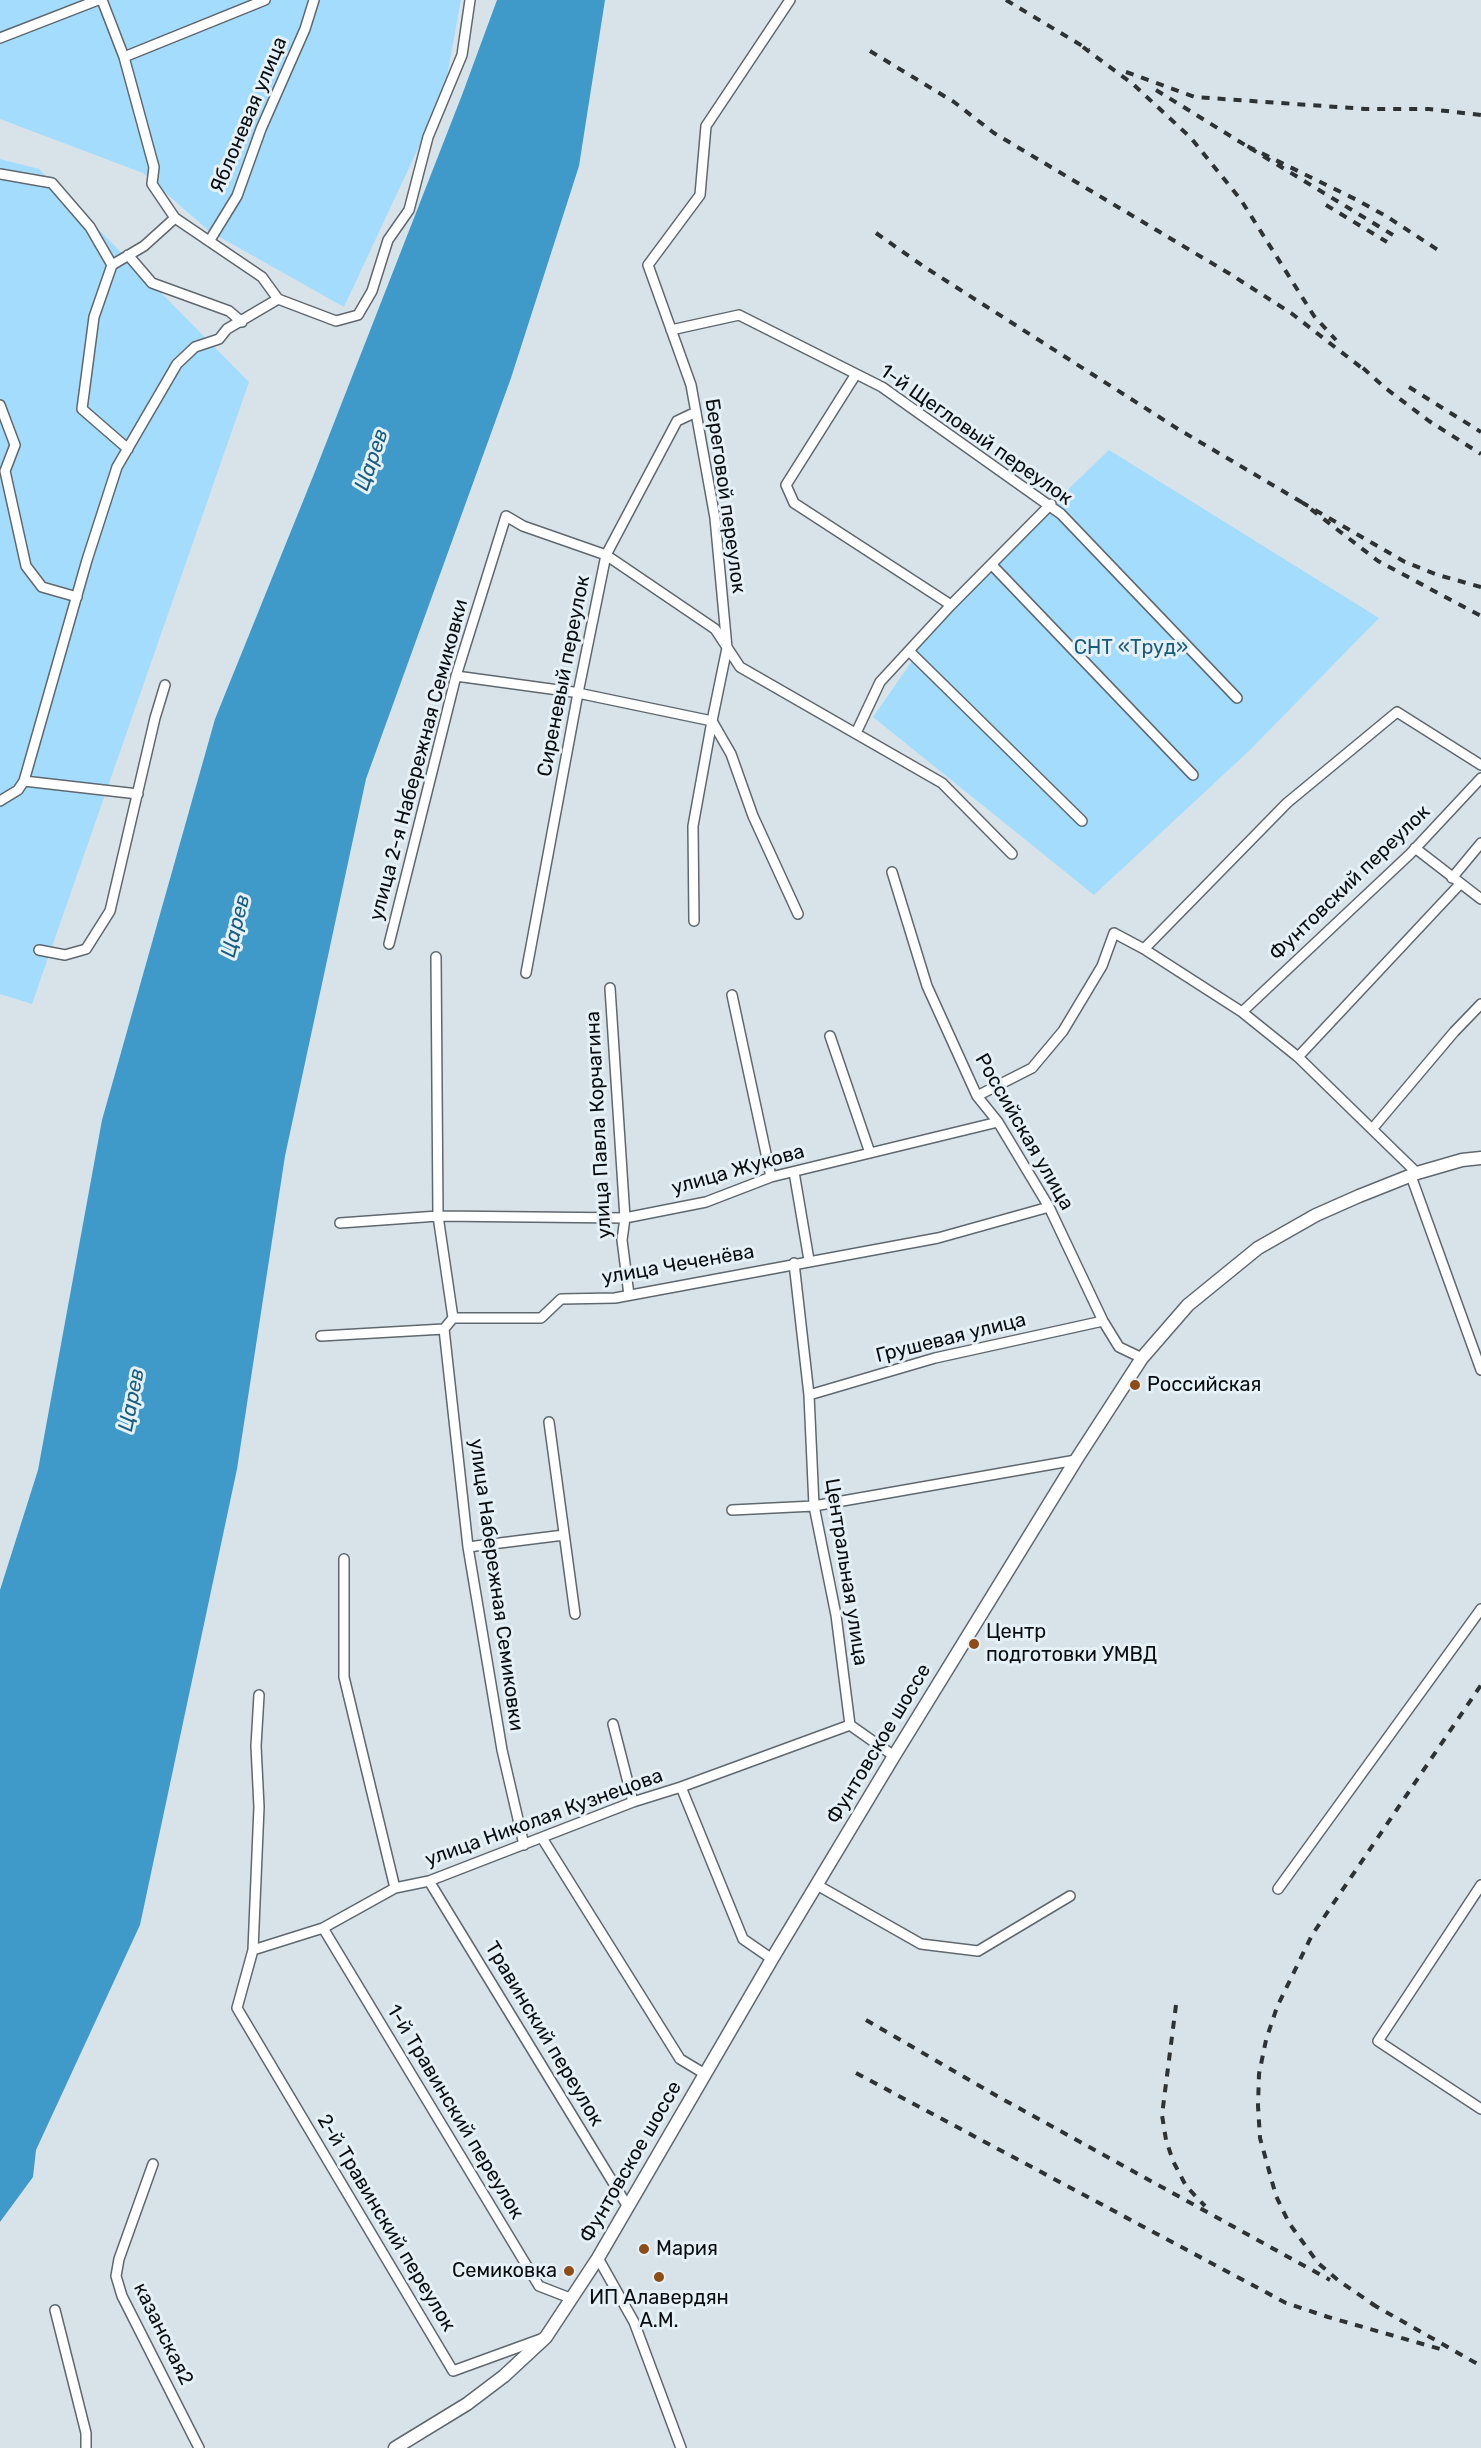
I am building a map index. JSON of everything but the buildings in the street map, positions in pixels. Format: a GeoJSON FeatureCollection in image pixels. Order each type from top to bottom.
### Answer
{"type":"FeatureCollection","features":[{"type":"Feature","properties":{"kind":"street"},"geometry":{"type":"LineString","coordinates":[[0,38],[100,0],[124,57],[154,167],[152,183],[175,218],[262,277],[278,299],[336,321],[358,315],[372,291],[388,240],[409,210],[428,137],[462,55],[470,0]]}},
{"type":"Feature","properties":{"kind":"street"},"geometry":{"type":"LineString","coordinates":[[124,57],[265,0]]}},
{"type":"Feature","properties":{"kind":"street","name":"Яблоневая улица"},"geometry":{"type":"LineString","coordinates":[[210,240],[237,196],[261,129],[306,28],[315,0]]}},
{"type":"Feature","properties":{"kind":"street","name":"Береговой переулок"},"geometry":{"type":"LineString","coordinates":[[727,648],[715,518],[691,385],[648,265],[700,195],[706,126],[790,0]]}},
{"type":"Feature","properties":{"kind":"street"},"geometry":{"type":"LineString","coordinates":[[0,174],[52,183],[90,227],[112,265]]}},
{"type":"Feature","properties":{"kind":"street"},"geometry":{"type":"LineString","coordinates":[[128,449],[82,409],[94,317],[112,265],[144,246],[175,218]]}},
{"type":"Feature","properties":{"kind":"street"},"geometry":{"type":"LineString","coordinates":[[128,255],[152,283],[229,311],[242,322]]}},
{"type":"Feature","properties":{"kind":"street"},"geometry":{"type":"LineString","coordinates":[[0,801],[18,790],[24,781],[117,467],[177,364],[195,347],[219,339],[227,329],[278,299]]}},
{"type":"Feature","properties":{"kind":"street","name":"1-й Щегловый переулок"},"geometry":{"type":"LineString","coordinates":[[671,330],[739,315],[882,387],[1051,504],[1236,698]]}},
{"type":"Feature","properties":{"kind":"street"},"geometry":{"type":"LineString","coordinates":[[856,374],[786,485],[794,503],[951,605]]}},
{"type":"Feature","properties":{"kind":"street"},"geometry":{"type":"LineString","coordinates":[[0,405],[15,445],[5,471],[26,566],[42,586],[77,597]]}},
{"type":"Feature","properties":{"kind":"street","name":"Сиреневый переулок"},"geometry":{"type":"LineString","coordinates":[[526,973],[606,555],[677,421],[696,412]]}},
{"type":"Feature","properties":{"kind":"street"},"geometry":{"type":"LineString","coordinates":[[856,733],[880,682],[951,605],[1051,504]]}},
{"type":"Feature","properties":{"kind":"street","name":"улица 2-я Набережная Семиковки"},"geometry":{"type":"LineString","coordinates":[[388,944],[456,676],[506,516],[523,526],[606,555]]}},
{"type":"Feature","properties":{"kind":"street"},"geometry":{"type":"LineString","coordinates":[[606,555],[715,629],[740,667],[942,783],[1012,854]]}},
{"type":"Feature","properties":{"kind":"street"},"geometry":{"type":"LineString","coordinates":[[992,565],[1193,775]]}},
{"type":"Feature","properties":{"kind":"street"},"geometry":{"type":"LineString","coordinates":[[694,921],[693,826],[727,648]]}},
{"type":"Feature","properties":{"kind":"street"},"geometry":{"type":"LineString","coordinates":[[909,651],[1082,821]]}},
{"type":"Feature","properties":{"kind":"street"},"geometry":{"type":"LineString","coordinates":[[456,676],[578,693],[712,721],[731,754],[753,816],[798,914]]}},
{"type":"Feature","properties":{"kind":"street"},"geometry":{"type":"LineString","coordinates":[[39,950],[65,955],[86,949],[110,911],[155,718],[165,685]]}},
{"type":"Feature","properties":{"kind":"street"},"geometry":{"type":"LineString","coordinates":[[1144,949],[1287,803],[1396,712],[1481,765]]}},
{"type":"Feature","properties":{"kind":"street","name":"Фунтовский переулок"},"geometry":{"type":"LineString","coordinates":[[1242,1012],[1415,849],[1481,778]]}},
{"type":"Feature","properties":{"kind":"street"},"geometry":{"type":"LineString","coordinates":[[24,781],[138,794]]}},
{"type":"Feature","properties":{"kind":"street"},"geometry":{"type":"LineString","coordinates":[[1298,1057],[1456,881],[1481,843]]}},
{"type":"Feature","properties":{"kind":"street"},"geometry":{"type":"LineString","coordinates":[[1415,849],[1481,899]]}},
{"type":"Feature","properties":{"kind":"street","name":"Российская улица"},"geometry":{"type":"LineString","coordinates":[[892,872],[927,986],[977,1095],[998,1122],[1049,1207],[1103,1320],[1119,1347],[1142,1358]]}},
{"type":"Feature","properties":{"kind":"street"},"geometry":{"type":"LineString","coordinates":[[977,1095],[1032,1068],[1063,1031],[1102,966],[1114,933],[1144,949],[1242,1012],[1298,1057],[1373,1128],[1414,1174],[1481,1370]]}},
{"type":"Feature","properties":{"kind":"street"},"geometry":{"type":"LineString","coordinates":[[321,1336],[444,1329],[453,1318],[438,1216],[436,957]]}},
{"type":"Feature","properties":{"kind":"street","name":"улица Павла Корчагина"},"geometry":{"type":"LineString","coordinates":[[610,988],[625,1218],[622,1240],[629,1295]]}},
{"type":"Feature","properties":{"kind":"street"},"geometry":{"type":"LineString","coordinates":[[732,994],[771,1178]]}},
{"type":"Feature","properties":{"kind":"street"},"geometry":{"type":"LineString","coordinates":[[1373,1128],[1454,1032],[1481,1004]]}},
{"type":"Feature","properties":{"kind":"street"},"geometry":{"type":"LineString","coordinates":[[830,1036],[870,1153]]}},
{"type":"Feature","properties":{"kind":"street","name":"улица Жукова"},"geometry":{"type":"LineString","coordinates":[[340,1223],[438,1216],[625,1218],[706,1202],[771,1178],[998,1122]]}},
{"type":"Feature","properties":{"kind":"street","name":"Фунтовское шоссе"},"geometry":{"type":"LineString","coordinates":[[395,2448],[467,2404],[504,2376],[546,2337],[598,2258],[772,1959],[894,1756],[1076,1460],[1142,1358],[1188,1305],[1258,1248],[1316,1215],[1414,1174],[1462,1160],[1481,1158]]}},
{"type":"Feature","properties":{"kind":"street"},"geometry":{"type":"LineString","coordinates":[[794,1172],[809,1260]]}},
{"type":"Feature","properties":{"kind":"street","name":"улица Чеченёва"},"geometry":{"type":"LineString","coordinates":[[453,1318],[541,1318],[561,1299],[615,1298],[809,1260],[938,1238],[1049,1207]]}},
{"type":"Feature","properties":{"kind":"street","name":"Центральная улица"},"geometry":{"type":"LineString","coordinates":[[794,1263],[809,1395],[814,1506],[836,1615],[849,1725]]}},
{"type":"Feature","properties":{"kind":"street","name":"Грушевая улица"},"geometry":{"type":"LineString","coordinates":[[809,1395],[935,1358],[1103,1320]]}},
{"type":"Feature","properties":{"kind":"street","name":"улица Набережная Семиковки"},"geometry":{"type":"LineString","coordinates":[[444,1329],[468,1547],[502,1750],[524,1845]]}},
{"type":"Feature","properties":{"kind":"street"},"geometry":{"type":"LineString","coordinates":[[549,1422],[575,1614]]}},
{"type":"Feature","properties":{"kind":"street"},"geometry":{"type":"LineString","coordinates":[[732,1510],[814,1506],[1076,1460]]}},
{"type":"Feature","properties":{"kind":"street"},"geometry":{"type":"LineString","coordinates":[[468,1547],[564,1535]]}},
{"type":"Feature","properties":{"kind":"street"},"geometry":{"type":"LineString","coordinates":[[344,1559],[344,1677],[395,1888]]}},
{"type":"Feature","properties":{"kind":"street"},"geometry":{"type":"LineString","coordinates":[[1278,1889],[1481,1609]]}},
{"type":"Feature","properties":{"kind":"street"},"geometry":{"type":"LineString","coordinates":[[253,1950],[259,1807],[256,1746],[258,1695]]}},
{"type":"Feature","properties":{"kind":"street"},"geometry":{"type":"LineString","coordinates":[[613,1724],[633,1802]]}},
{"type":"Feature","properties":{"kind":"street"},"geometry":{"type":"LineString","coordinates":[[849,1725],[894,1756]]}},
{"type":"Feature","properties":{"kind":"street","name":"улица Николая Кузнецова"},"geometry":{"type":"LineString","coordinates":[[253,1950],[323,1928],[395,1888],[429,1881],[633,1802],[681,1787],[849,1725]]}},
{"type":"Feature","properties":{"kind":"street"},"geometry":{"type":"LineString","coordinates":[[681,1787],[744,1939],[772,1959]]}},
{"type":"Feature","properties":{"kind":"street"},"geometry":{"type":"LineString","coordinates":[[542,1838],[680,2059],[705,2074]]}},
{"type":"Feature","properties":{"kind":"street","name":"Травинский переулок"},"geometry":{"type":"LineString","coordinates":[[429,1881],[628,2207]]}},
{"type":"Feature","properties":{"kind":"street"},"geometry":{"type":"LineString","coordinates":[[817,1885],[921,1944],[978,1951],[1071,1896]]}},
{"type":"Feature","properties":{"kind":"street"},"geometry":{"type":"LineString","coordinates":[[1481,1885],[1378,2041],[1481,2109]]}},
{"type":"Feature","properties":{"kind":"street","name":"1-й Травинский переулок"},"geometry":{"type":"LineString","coordinates":[[323,1928],[539,2286],[570,2298]]}},
{"type":"Feature","properties":{"kind":"street","name":"2-й Травинский переулок"},"geometry":{"type":"LineString","coordinates":[[253,1950],[237,2008],[453,2371],[546,2337]]}},
{"type":"Feature","properties":{"kind":"street","name":"казанская2"},"geometry":{"type":"LineString","coordinates":[[153,2164],[119,2259],[117,2276],[122,2296],[199,2448]]}},
{"type":"Feature","properties":{"kind":"street"},"geometry":{"type":"LineString","coordinates":[[598,2258],[634,2322],[681,2448]]}},
{"type":"Feature","properties":{"kind":"street"},"geometry":{"type":"LineString","coordinates":[[55,2310],[86,2433],[86,2448]]}},
{"type":"Feature","properties":{"kind":"green space"},"geometry":{"type":"Polygon","coordinates":[[[0,0],[461,0],[444,93],[344,307],[209,231],[143,173],[0,119],[0,0]]]}},
{"type":"Feature","properties":{"kind":"green space"},"geometry":{"type":"Polygon","coordinates":[[[0,159],[39,169],[249,382],[32,1004],[0,994],[0,159]]]}},
{"type":"Feature","properties":{"kind":"green space","name":"СНТ «Труд»"},"geometry":{"type":"Polygon","coordinates":[[[1109,450],[1379,618],[1250,750],[1094,895],[873,717],[912,661],[915,651],[1054,503],[1109,450]]]}},
{"type":"Feature","properties":{"kind":"water","name":"Царев"},"geometry":{"type":"Polygon","coordinates":[[[497,0],[605,0],[579,166],[511,378],[366,779],[285,1156],[237,1469],[140,1925],[36,2150],[33,2177],[0,2222],[0,1590],[38,1470],[102,1120],[215,719],[314,474],[497,0]]]}},
{"type":"Feature","properties":{"kind":"railway"},"geometry":{"type":"LineString","coordinates":[[1006,0],[1089,50]]}},
{"type":"Feature","properties":{"kind":"railway"},"geometry":{"type":"LineString","coordinates":[[1083,47],[1134,85],[1191,138],[1241,200],[1314,316],[1336,340]]}},
{"type":"Feature","properties":{"kind":"railway"},"geometry":{"type":"LineString","coordinates":[[870,51],[954,102],[994,133],[1291,313],[1367,372]]}},
{"type":"Feature","properties":{"kind":"railway"},"geometry":{"type":"LineString","coordinates":[[1126,72],[1195,97],[1366,109],[1429,109],[1481,115]]}},
{"type":"Feature","properties":{"kind":"railway"},"geometry":{"type":"LineString","coordinates":[[1156,90],[1245,145]]}},
{"type":"Feature","properties":{"kind":"railway"},"geometry":{"type":"LineString","coordinates":[[1393,235],[1245,145],[1357,200],[1438,250]]}},
{"type":"Feature","properties":{"kind":"railway"},"geometry":{"type":"LineString","coordinates":[[1326,205],[1387,242]]}},
{"type":"Feature","properties":{"kind":"railway"},"geometry":{"type":"LineString","coordinates":[[876,233],[923,266],[1178,429],[1303,503]]}},
{"type":"Feature","properties":{"kind":"railway"},"geometry":{"type":"LineString","coordinates":[[1363,368],[1429,421],[1481,454]]}},
{"type":"Feature","properties":{"kind":"railway"},"geometry":{"type":"LineString","coordinates":[[1409,387],[1481,432]]}},
{"type":"Feature","properties":{"kind":"railway"},"geometry":{"type":"LineString","coordinates":[[1481,587],[1438,575],[1405,562],[1303,503],[1378,561],[1481,616]]}},
{"type":"Feature","properties":{"kind":"railway"},"geometry":{"type":"LineString","coordinates":[[1377,2307],[1339,2281],[1318,2263],[1289,2223],[1276,2196],[1260,2138],[1259,2074],[1266,2040],[1277,2007],[1312,1935],[1481,1685]]}},
{"type":"Feature","properties":{"kind":"railway"},"geometry":{"type":"LineString","coordinates":[[1176,2005],[1162,2115],[1166,2140],[1173,2161],[1186,2186],[1205,2206]]}},
{"type":"Feature","properties":{"kind":"railway"},"geometry":{"type":"LineString","coordinates":[[866,2020],[997,2096],[1330,2280]]}},
{"type":"Feature","properties":{"kind":"railway"},"geometry":{"type":"LineString","coordinates":[[856,2073],[1286,2303],[1440,2349]]}},
{"type":"Feature","properties":{"kind":"railway"},"geometry":{"type":"LineString","coordinates":[[1372,2304],[1481,2366]]}},
{"type":"Feature","properties":{"kind":"place","name":"Российская"},"geometry":{"type":"Point","coordinates":[1135,1385]}},
{"type":"Feature","properties":{"kind":"place","name":"Центр подготовки УМВД"},"geometry":{"type":"Point","coordinates":[974,1644]}},
{"type":"Feature","properties":{"kind":"place","name":"Мария"},"geometry":{"type":"Point","coordinates":[644,2249]}},
{"type":"Feature","properties":{"kind":"place","name":"Семиковка"},"geometry":{"type":"Point","coordinates":[569,2271]}},
{"type":"Feature","properties":{"kind":"place","name":"ИП Алавердян А.М."},"geometry":{"type":"Point","coordinates":[659,2277]}}]}
